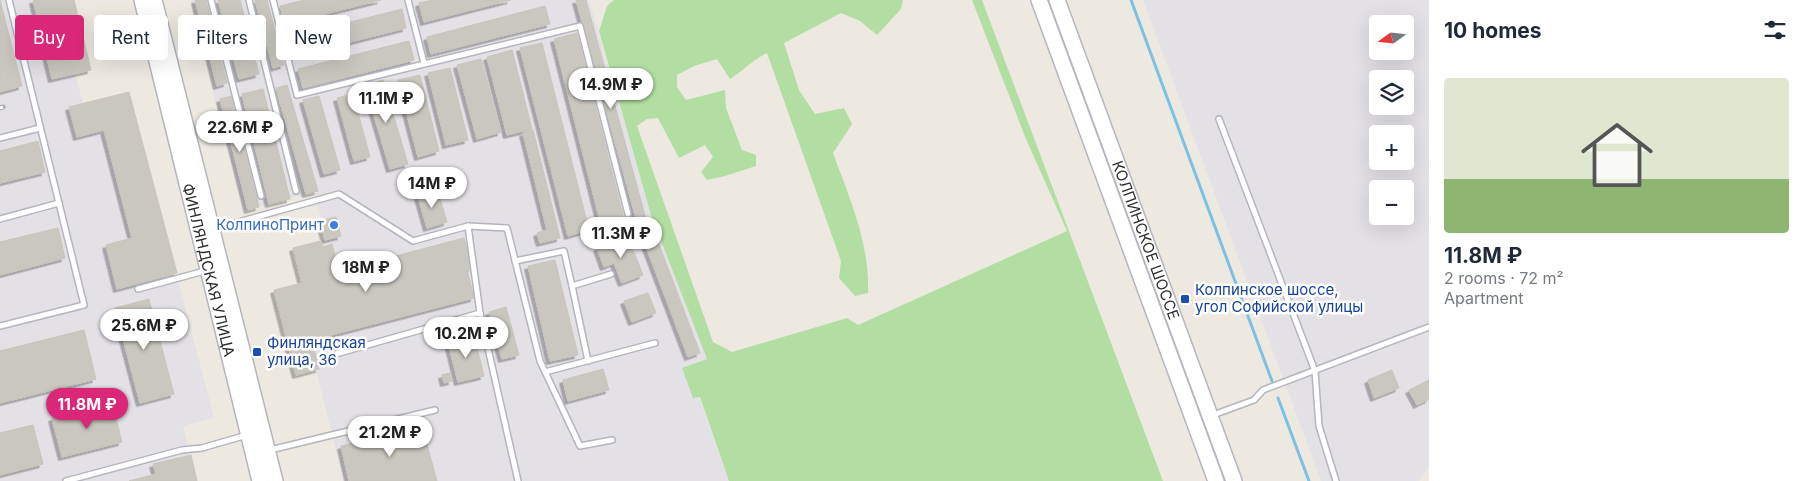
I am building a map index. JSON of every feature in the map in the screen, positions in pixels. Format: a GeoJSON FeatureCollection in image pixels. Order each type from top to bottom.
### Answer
{"type":"FeatureCollection","features":[{"type":"Feature","properties":{"kind":"main road","name":"ФИНЛЯНДСКАЯ УЛИЦА"},"geometry":{"type":"LineString","coordinates":[[142,0],[205,231]]}},
{"type":"Feature","properties":{"kind":"main road","name":"ФИНЛЯНДСКАЯ УЛИЦА"},"geometry":{"type":"LineString","coordinates":[[154,0],[214,268],[248,435],[260,481]]}},
{"type":"Feature","properties":{"kind":"main road","name":"КОЛПИНСКОЕ ШОССЕ"},"geometry":{"type":"LineString","coordinates":[[1039,0],[1216,481]]}},
{"type":"Feature","properties":{"kind":"main road","name":"КОЛПИНСКОЕ ШОССЕ"},"geometry":{"type":"LineString","coordinates":[[1057,0],[1234,481]]}},
{"type":"Feature","properties":{"kind":"main road","name":"ФИНЛЯНДСКАЯ УЛИЦА"},"geometry":{"type":"LineString","coordinates":[[214,268],[275,481]]}},
{"type":"Feature","properties":{"kind":"lane"},"geometry":{"type":"LineString","coordinates":[[0,326],[84,305],[9,0]]}},
{"type":"Feature","properties":{"kind":"lane"},"geometry":{"type":"LineString","coordinates":[[211,0],[262,196]]}},
{"type":"Feature","properties":{"kind":"lane"},"geometry":{"type":"LineString","coordinates":[[249,0],[296,191]]}},
{"type":"Feature","properties":{"kind":"lane"},"geometry":{"type":"LineString","coordinates":[[273,0],[297,95],[580,26],[628,214]]}},
{"type":"Feature","properties":{"kind":"lane"},"geometry":{"type":"LineString","coordinates":[[408,0],[424,63]]}},
{"type":"Feature","properties":{"kind":"lane"},"geometry":{"type":"LineString","coordinates":[[1219,119],[1315,371],[1319,426],[1336,481]]}},
{"type":"Feature","properties":{"kind":"lane"},"geometry":{"type":"LineString","coordinates":[[0,138],[40,128]]}},
{"type":"Feature","properties":{"kind":"lane"},"geometry":{"type":"LineString","coordinates":[[205,231],[339,194],[413,241],[468,226],[507,228],[540,361],[580,446],[612,440]]}},
{"type":"Feature","properties":{"kind":"lane"},"geometry":{"type":"LineString","coordinates":[[0,218],[59,204]]}},
{"type":"Feature","properties":{"kind":"lane"},"geometry":{"type":"LineString","coordinates":[[468,226],[480,313],[518,481]]}},
{"type":"Feature","properties":{"kind":"lane"},"geometry":{"type":"LineString","coordinates":[[515,261],[564,251],[588,361]]}},
{"type":"Feature","properties":{"kind":"lane"},"geometry":{"type":"LineString","coordinates":[[138,288],[214,268]]}},
{"type":"Feature","properties":{"kind":"lane"},"geometry":{"type":"LineString","coordinates":[[572,286],[611,274]]}},
{"type":"Feature","properties":{"kind":"lane"},"geometry":{"type":"LineString","coordinates":[[336,354],[480,313]]}},
{"type":"Feature","properties":{"kind":"lane"},"geometry":{"type":"LineString","coordinates":[[1210,416],[1254,400],[1263,390],[1429,327]]}},
{"type":"Feature","properties":{"kind":"lane"},"geometry":{"type":"LineString","coordinates":[[545,372],[655,344]]}},
{"type":"Feature","properties":{"kind":"lane"},"geometry":{"type":"LineString","coordinates":[[267,451],[435,410]]}},
{"type":"Feature","properties":{"kind":"lane"},"geometry":{"type":"LineString","coordinates":[[66,481],[182,450],[202,448],[248,435]]}},
{"type":"Feature","properties":{"kind":"shaded area"},"geometry":{"type":"Polygon","coordinates":[[[0,0],[74,0],[78,15],[15,15],[15,60],[84,60],[84,41],[91,70],[75,74],[83,103],[129,92],[214,418],[183,426],[197,481],[0,481],[0,0]]]}},
{"type":"Feature","properties":{"kind":"shaded area"},"geometry":{"type":"Polygon","coordinates":[[[190,0],[589,0],[651,215],[707,359],[682,368],[699,397],[729,481],[344,481],[316,370],[296,375],[274,290],[302,283],[293,248],[325,240],[320,221],[322,220],[315,196],[317,191],[243,211],[205,60],[266,60],[266,15],[194,15],[190,0]]]}},
{"type":"Feature","properties":{"kind":"shaded area"},"geometry":{"type":"Polygon","coordinates":[[[1143,0],[1429,0],[1429,466],[1419,481],[1321,481],[1143,0]]]}},
{"type":"Feature","properties":{"kind":"green space"},"geometry":{"type":"Polygon","coordinates":[[[614,0],[903,0],[901,9],[877,35],[860,21],[841,13],[784,43],[799,90],[815,114],[844,108],[852,124],[833,153],[858,222],[866,257],[868,293],[855,296],[839,278],[841,261],[767,53],[730,79],[717,59],[694,66],[677,75],[677,87],[686,100],[725,90],[726,108],[742,150],[756,155],[756,166],[707,180],[701,172],[713,157],[705,145],[679,158],[658,118],[647,119],[637,126],[713,342],[732,352],[847,318],[858,325],[1067,231],[1026,139],[972,0],[982,0],[1163,481],[729,481],[700,397],[693,398],[682,368],[707,359],[651,215],[599,31],[607,6],[614,0]]]}},
{"type":"Feature","properties":{"kind":"building"},"geometry":{"type":"Polygon","coordinates":[[[0,0],[22,86],[0,92],[0,0]]]}},
{"type":"Feature","properties":{"kind":"building"},"geometry":{"type":"Polygon","coordinates":[[[33,0],[74,0],[78,15],[37,15],[33,0]]]}},
{"type":"Feature","properties":{"kind":"building"},"geometry":{"type":"Polygon","coordinates":[[[195,0],[206,0],[210,15],[199,15],[195,0]]]}},
{"type":"Feature","properties":{"kind":"building"},"geometry":{"type":"Polygon","coordinates":[[[218,0],[240,0],[244,15],[222,15],[218,0]]]}},
{"type":"Feature","properties":{"kind":"building"},"geometry":{"type":"Polygon","coordinates":[[[255,0],[267,0],[276,34],[276,60],[283,60],[284,65],[273,68],[266,42],[266,15],[259,15],[255,0]]]}},
{"type":"Feature","properties":{"kind":"building"},"geometry":{"type":"Polygon","coordinates":[[[304,0],[381,0],[321,15],[282,15],[280,6],[304,0]]]}},
{"type":"Feature","properties":{"kind":"building"},"geometry":{"type":"Polygon","coordinates":[[[433,0],[511,0],[424,22],[419,3],[433,0]]]}},
{"type":"Feature","properties":{"kind":"building"},"geometry":{"type":"Polygon","coordinates":[[[576,0],[586,0],[646,219],[637,222],[576,0]]]}},
{"type":"Feature","properties":{"kind":"building"},"geometry":{"type":"Polygon","coordinates":[[[545,6],[550,24],[431,54],[427,37],[545,6]]]}},
{"type":"Feature","properties":{"kind":"building"},"geometry":{"type":"Polygon","coordinates":[[[402,9],[406,28],[350,42],[350,22],[402,9]]]}},
{"type":"Feature","properties":{"kind":"building"},"geometry":{"type":"Polygon","coordinates":[[[577,33],[625,223],[602,229],[554,39],[577,33]]]}},
{"type":"Feature","properties":{"kind":"building"},"geometry":{"type":"Polygon","coordinates":[[[84,41],[91,70],[52,79],[47,60],[84,60],[84,41]]]}},
{"type":"Feature","properties":{"kind":"building"},"geometry":{"type":"Polygon","coordinates":[[[409,41],[414,60],[303,88],[298,69],[334,60],[350,60],[350,56],[409,41]]]}},
{"type":"Feature","properties":{"kind":"building"},"geometry":{"type":"Polygon","coordinates":[[[542,43],[589,230],[568,236],[520,48],[542,43]]]}},
{"type":"Feature","properties":{"kind":"building"},"geometry":{"type":"Polygon","coordinates":[[[512,50],[532,129],[507,135],[487,57],[512,50]]]}},
{"type":"Feature","properties":{"kind":"building"},"geometry":{"type":"Polygon","coordinates":[[[481,59],[501,132],[477,139],[457,65],[481,59]]]}},
{"type":"Feature","properties":{"kind":"building"},"geometry":{"type":"Polygon","coordinates":[[[210,60],[221,60],[227,83],[217,86],[210,60]]]}},
{"type":"Feature","properties":{"kind":"building"},"geometry":{"type":"Polygon","coordinates":[[[234,60],[255,60],[259,74],[239,79],[234,60]]]}},
{"type":"Feature","properties":{"kind":"building"},"geometry":{"type":"Polygon","coordinates":[[[450,68],[468,140],[446,145],[428,73],[450,68]]]}},
{"type":"Feature","properties":{"kind":"building"},"geometry":{"type":"Polygon","coordinates":[[[420,75],[439,151],[418,157],[398,80],[420,75]]]}},
{"type":"Feature","properties":{"kind":"building"},"geometry":{"type":"Polygon","coordinates":[[[383,80],[408,164],[390,169],[365,85],[383,80]]]}},
{"type":"Feature","properties":{"kind":"building"},"geometry":{"type":"Polygon","coordinates":[[[287,85],[318,191],[306,194],[276,88],[287,85]]]}},
{"type":"Feature","properties":{"kind":"building"},"geometry":{"type":"Polygon","coordinates":[[[263,89],[290,199],[269,204],[242,94],[263,89]]]}},
{"type":"Feature","properties":{"kind":"building"},"geometry":{"type":"Polygon","coordinates":[[[129,92],[177,273],[117,289],[106,245],[132,238],[104,130],[77,137],[69,107],[129,92]]]}},
{"type":"Feature","properties":{"kind":"building"},"geometry":{"type":"Polygon","coordinates":[[[353,94],[370,157],[354,161],[337,98],[353,94]]]}},
{"type":"Feature","properties":{"kind":"building"},"geometry":{"type":"Polygon","coordinates":[[[231,96],[259,207],[248,210],[220,99],[231,96]]]}},
{"type":"Feature","properties":{"kind":"building"},"geometry":{"type":"Polygon","coordinates":[[[319,96],[340,170],[324,174],[303,100],[319,96]]]}},
{"type":"Feature","properties":{"kind":"building"},"geometry":{"type":"Polygon","coordinates":[[[533,130],[560,238],[540,243],[537,233],[547,230],[523,133],[533,130]]]}},
{"type":"Feature","properties":{"kind":"building"},"geometry":{"type":"Polygon","coordinates":[[[38,141],[45,172],[0,183],[0,151],[38,141]]]}},
{"type":"Feature","properties":{"kind":"building"},"geometry":{"type":"Polygon","coordinates":[[[438,191],[447,222],[427,228],[418,196],[438,191]]]}},
{"type":"Feature","properties":{"kind":"building"},"geometry":{"type":"Polygon","coordinates":[[[336,217],[341,236],[325,240],[320,221],[336,217]]]}},
{"type":"Feature","properties":{"kind":"building"},"geometry":{"type":"Polygon","coordinates":[[[651,223],[700,353],[688,357],[639,228],[651,223]]]}},
{"type":"Feature","properties":{"kind":"building"},"geometry":{"type":"Polygon","coordinates":[[[58,228],[65,258],[0,275],[0,242],[58,228]]]}},
{"type":"Feature","properties":{"kind":"building"},"geometry":{"type":"Polygon","coordinates":[[[628,237],[643,275],[622,283],[614,263],[604,267],[597,248],[628,237]]]}},
{"type":"Feature","properties":{"kind":"building"},"geometry":{"type":"Polygon","coordinates":[[[464,238],[472,268],[467,270],[474,298],[312,340],[319,369],[296,375],[274,290],[302,283],[293,248],[321,241],[323,247],[332,244],[339,271],[464,238]]]}},
{"type":"Feature","properties":{"kind":"building"},"geometry":{"type":"Polygon","coordinates":[[[555,260],[578,355],[550,361],[528,266],[555,260]]]}},
{"type":"Feature","properties":{"kind":"building"},"geometry":{"type":"Polygon","coordinates":[[[648,293],[656,313],[632,322],[624,301],[648,293]]]}},
{"type":"Feature","properties":{"kind":"building"},"geometry":{"type":"Polygon","coordinates":[[[149,299],[174,394],[140,403],[115,308],[149,299]]]}},
{"type":"Feature","properties":{"kind":"building"},"geometry":{"type":"Polygon","coordinates":[[[506,307],[519,355],[502,359],[489,312],[506,307]]]}},
{"type":"Feature","properties":{"kind":"building"},"geometry":{"type":"Polygon","coordinates":[[[84,330],[96,379],[0,403],[0,351],[84,330]]]}},
{"type":"Feature","properties":{"kind":"building"},"geometry":{"type":"Polygon","coordinates":[[[474,336],[484,376],[458,382],[448,342],[474,336]]]}},
{"type":"Feature","properties":{"kind":"building"},"geometry":{"type":"Polygon","coordinates":[[[603,369],[609,390],[568,401],[563,380],[603,369]]]}},
{"type":"Feature","properties":{"kind":"building"},"geometry":{"type":"Polygon","coordinates":[[[1392,370],[1399,388],[1374,398],[1368,380],[1392,370]]]}},
{"type":"Feature","properties":{"kind":"building"},"geometry":{"type":"Polygon","coordinates":[[[450,373],[452,381],[444,383],[442,375],[450,373]]]}},
{"type":"Feature","properties":{"kind":"building"},"geometry":{"type":"Polygon","coordinates":[[[1429,380],[1429,399],[1417,405],[1409,390],[1429,380]]]}},
{"type":"Feature","properties":{"kind":"building"},"geometry":{"type":"Polygon","coordinates":[[[112,403],[122,442],[62,457],[52,418],[112,403]]]}},
{"type":"Feature","properties":{"kind":"building"},"geometry":{"type":"Polygon","coordinates":[[[33,425],[43,464],[0,475],[0,433],[33,425]]]}},
{"type":"Feature","properties":{"kind":"building"},"geometry":{"type":"Polygon","coordinates":[[[422,427],[437,481],[349,481],[341,446],[422,427]]]}},
{"type":"Feature","properties":{"kind":"building"},"geometry":{"type":"Polygon","coordinates":[[[191,455],[197,481],[129,481],[156,474],[153,464],[191,455]]]}},
{"type":"Feature","properties":{"kind":"waterway"},"geometry":{"type":"LineString","coordinates":[[1131,0],[1272,381]]}},
{"type":"Feature","properties":{"kind":"waterway"},"geometry":{"type":"LineString","coordinates":[[1278,398],[1309,481]]}},
{"type":"Feature","properties":{"kind":"place","name":"КолпиноПринт"},"geometry":{"type":"Point","coordinates":[334,225]}},
{"type":"Feature","properties":{"kind":"place","name":"Колпинское шоссе, угол Софийской улицы"},"geometry":{"type":"Point","coordinates":[1185,299]}},
{"type":"Feature","properties":{"kind":"place","name":"Финляндская улица, 36"},"geometry":{"type":"Point","coordinates":[257,352]}}]}
